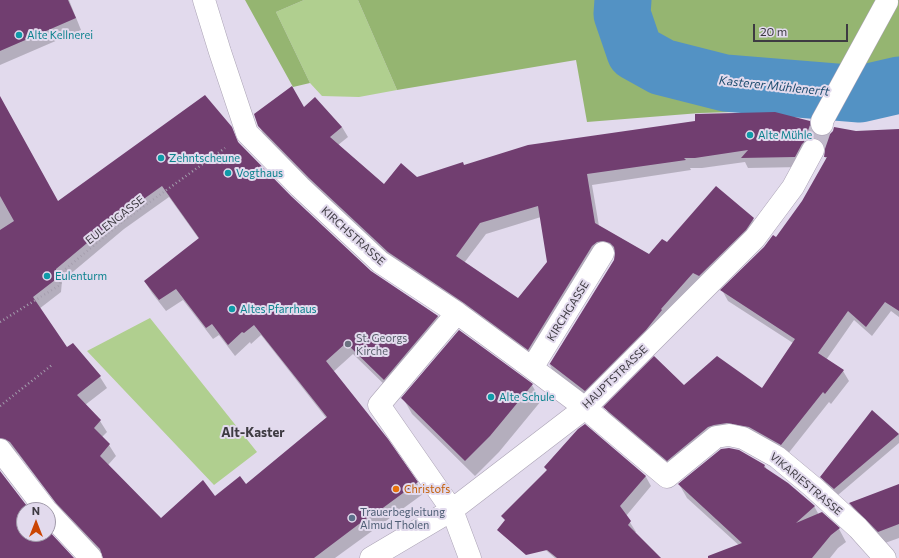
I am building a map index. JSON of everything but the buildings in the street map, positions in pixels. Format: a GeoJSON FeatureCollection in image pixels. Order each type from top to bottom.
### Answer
{"type":"FeatureCollection","features":[{"type":"Feature","properties":{"kind":"street","name":"KIRCHSTRASSE"},"geometry":{"type":"LineString","coordinates":[[204,0],[247,133],[300,187],[380,262],[457,314],[585,408]]}},
{"type":"Feature","properties":{"kind":"street"},"geometry":{"type":"LineString","coordinates":[[822,122],[886,2]]}},
{"type":"Feature","properties":{"kind":"street","name":"HAUPTSTRASSE"},"geometry":{"type":"LineString","coordinates":[[371,558],[452,510],[585,408],[755,238],[793,187],[813,150]]}},
{"type":"Feature","properties":{"kind":"street","name":"KIRCHGASSE"},"geometry":{"type":"LineString","coordinates":[[532,368],[603,254]]}},
{"type":"Feature","properties":{"kind":"street"},"geometry":{"type":"LineString","coordinates":[[457,314],[379,405],[452,510],[470,558]]}},
{"type":"Feature","properties":{"kind":"street","name":"VIKARIESTRASSE"},"geometry":{"type":"LineString","coordinates":[[585,408],[667,477],[716,437],[729,435],[743,438],[777,457],[813,487],[858,528],[885,558]]}},
{"type":"Feature","properties":{"kind":"street"},"geometry":{"type":"LineString","coordinates":[[0,450],[40,502]]}},
{"type":"Feature","properties":{"kind":"street"},"geometry":{"type":"LineString","coordinates":[[56,521],[91,558]]}},
{"type":"Feature","properties":{"kind":"path","name":"EULENGASSE"},"geometry":{"type":"LineString","coordinates":[[0,322],[60,284],[62,272],[122,222],[247,133]]}},
{"type":"Feature","properties":{"kind":"path"},"geometry":{"type":"LineString","coordinates":[[0,406],[52,365]]}},
{"type":"Feature","properties":{"kind":"green space"},"geometry":{"type":"Polygon","coordinates":[[[245,0],[304,0],[276,12],[310,83],[293,87],[245,0]]]}},
{"type":"Feature","properties":{"kind":"green space"},"geometry":{"type":"Polygon","coordinates":[[[304,0],[358,0],[397,90],[359,97],[322,96],[310,83],[276,12],[304,0]]]}},
{"type":"Feature","properties":{"kind":"green space"},"geometry":{"type":"Polygon","coordinates":[[[358,0],[899,0],[899,107],[700,113],[587,122],[576,60],[397,90],[358,0]]]}},
{"type":"Feature","properties":{"kind":"green space"},"geometry":{"type":"Polygon","coordinates":[[[150,318],[257,452],[214,485],[87,351],[150,318]]]}},
{"type":"Feature","properties":{"kind":"waterway","name":"Kasterer Mühlenerft"},"geometry":{"type":"LineString","coordinates":[[623,0],[622,14],[635,52],[662,67],[725,83],[860,94],[899,85]]}},
{"type":"Feature","properties":{"kind":"tunnel"},"geometry":{"type":"LineString","coordinates":[[813,150],[822,124]]}},
{"type":"Feature","properties":{"kind":"place","name":"Alte Kellnerei"},"geometry":{"type":"Point","coordinates":[19,35]}},
{"type":"Feature","properties":{"kind":"place","name":"Alte Mühle"},"geometry":{"type":"Point","coordinates":[750,135]}},
{"type":"Feature","properties":{"kind":"place","name":"Zehntscheune"},"geometry":{"type":"Point","coordinates":[161,158]}},
{"type":"Feature","properties":{"kind":"place","name":"Vogthaus"},"geometry":{"type":"Point","coordinates":[228,173]}},
{"type":"Feature","properties":{"kind":"place","name":"Eulenturm"},"geometry":{"type":"Point","coordinates":[47,276]}},
{"type":"Feature","properties":{"kind":"place","name":"Altes Pfarrhaus"},"geometry":{"type":"Point","coordinates":[232,309]}},
{"type":"Feature","properties":{"kind":"place","name":"St. Georgs Kirche"},"geometry":{"type":"Point","coordinates":[348,344]}},
{"type":"Feature","properties":{"kind":"place","name":"Alte Schule"},"geometry":{"type":"Point","coordinates":[491,397]}},
{"type":"Feature","properties":{"kind":"place","name":"Christofs"},"geometry":{"type":"Point","coordinates":[396,489]}},
{"type":"Feature","properties":{"kind":"place","name":"Trauerbegleitung Almud Tholen"},"geometry":{"type":"Point","coordinates":[352,518]}},
{"type":"Feature","properties":{"kind":"district","name":"Alt-Kaster"},"geometry":{"type":"Point","coordinates":[253,433]}}]}
